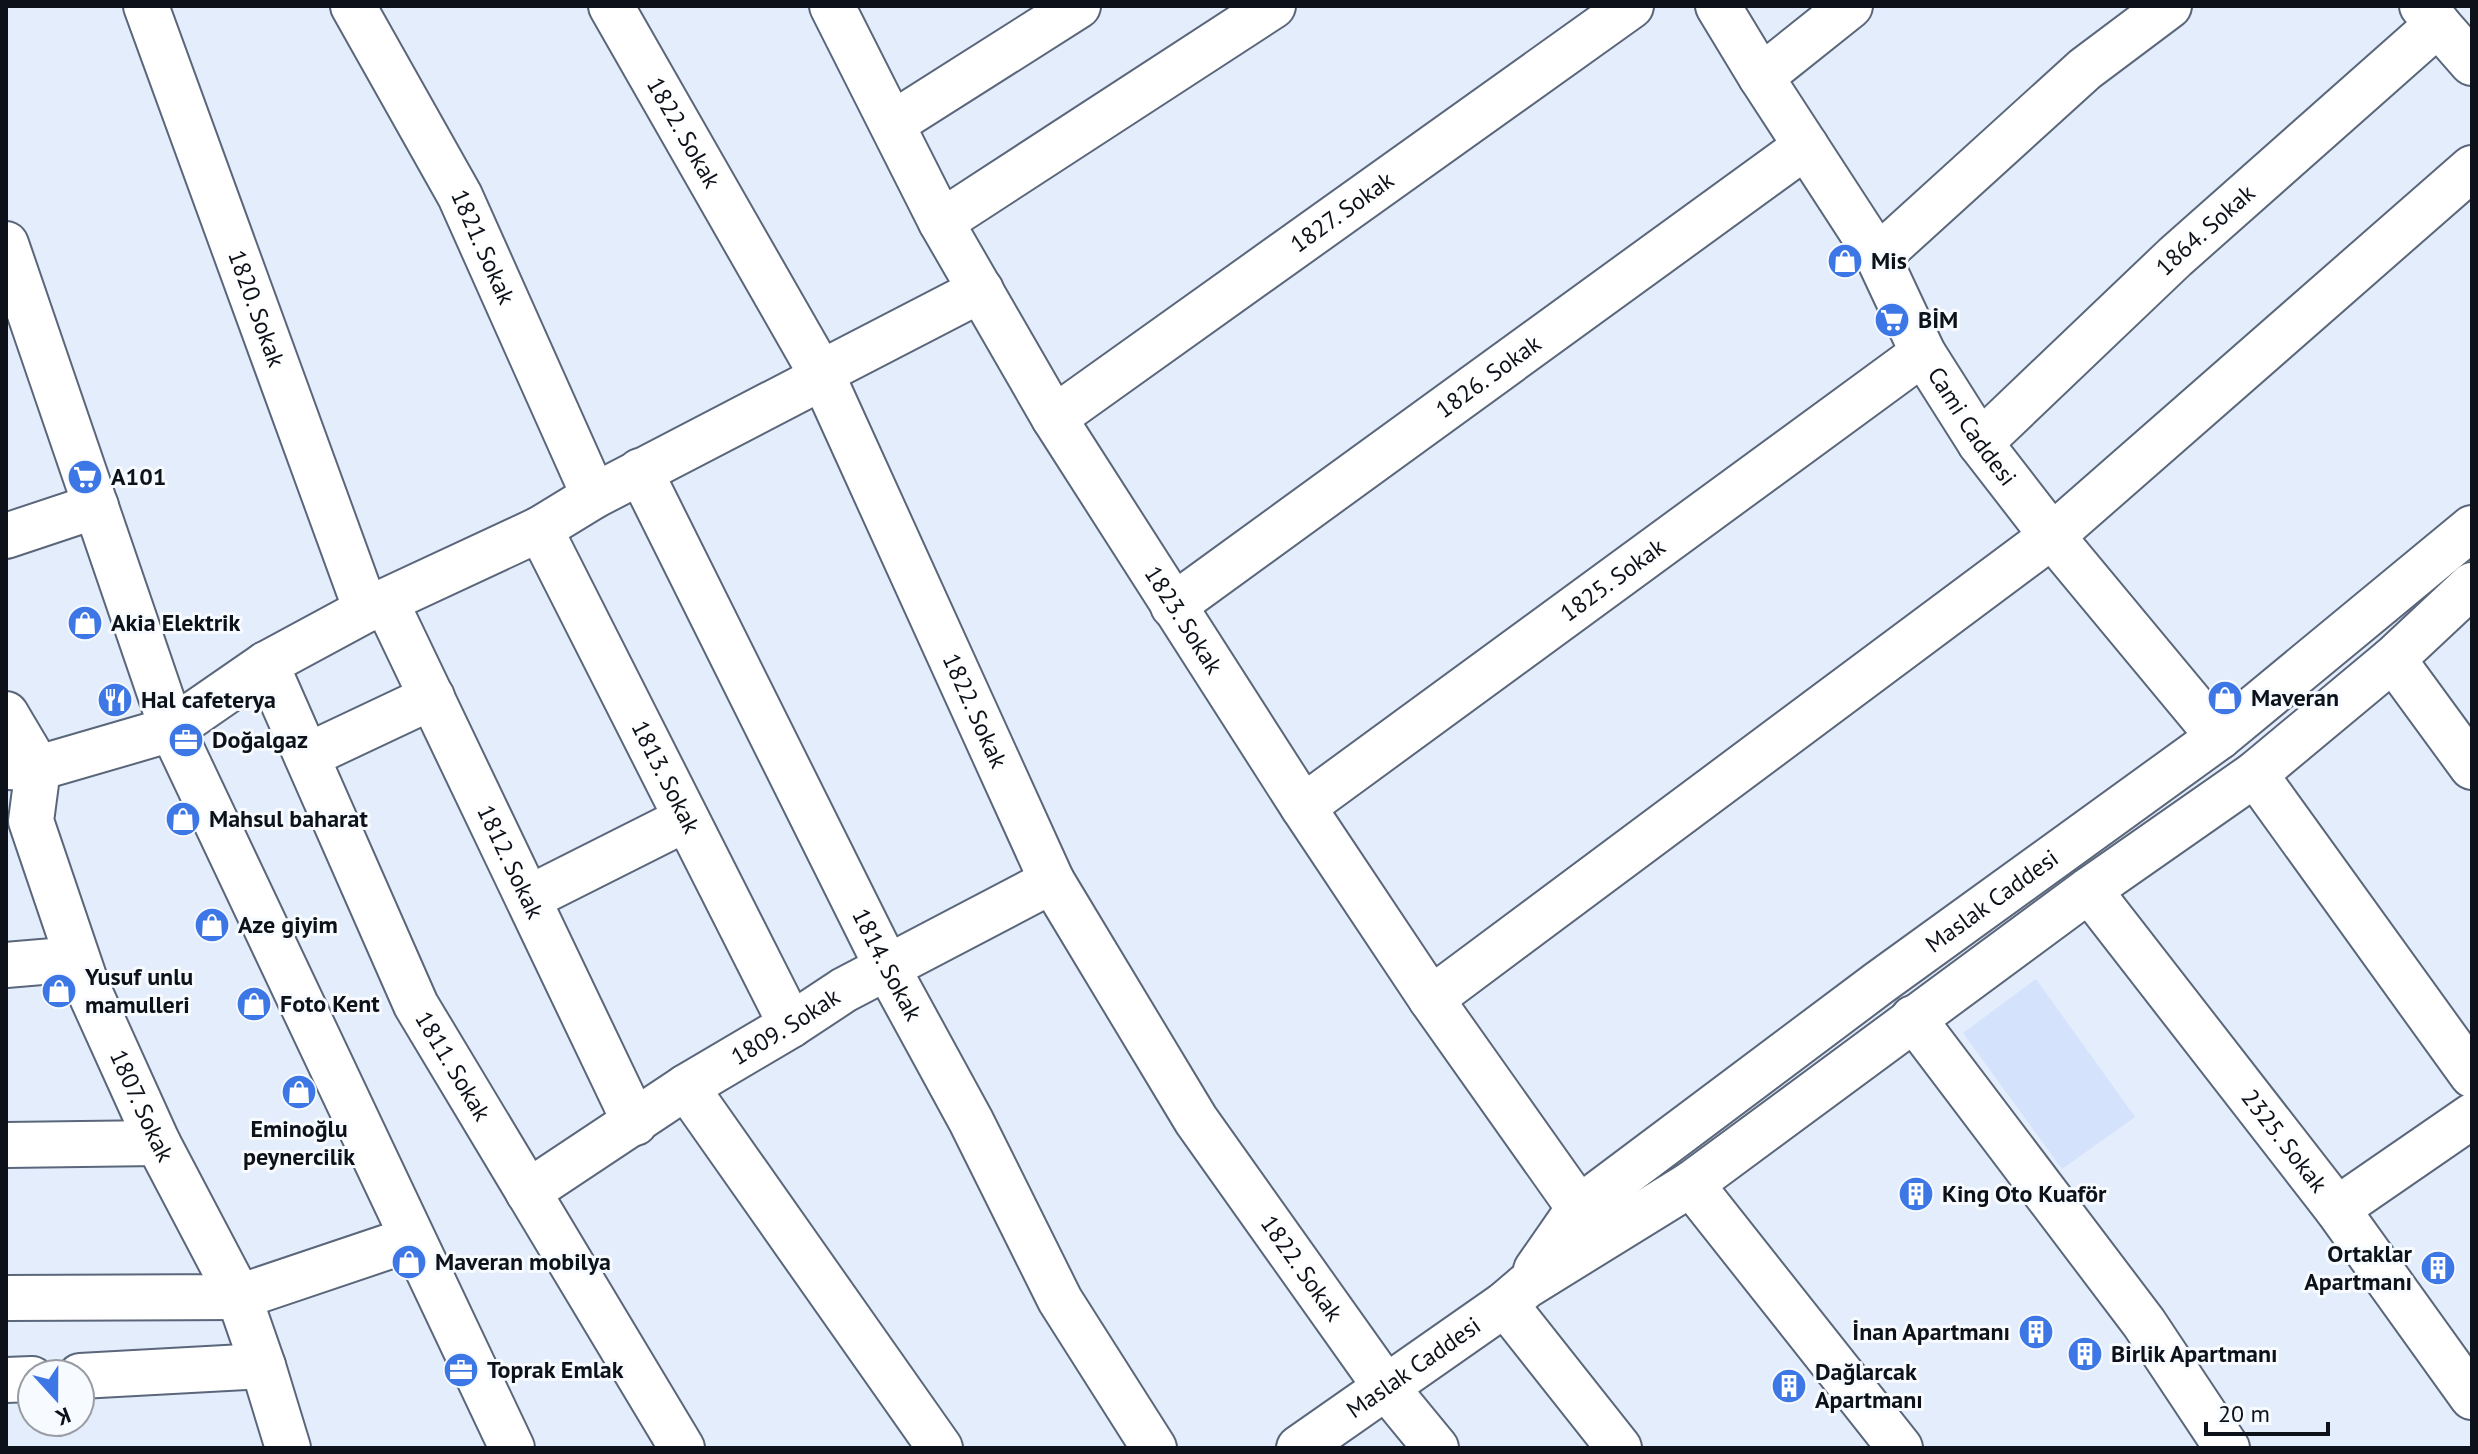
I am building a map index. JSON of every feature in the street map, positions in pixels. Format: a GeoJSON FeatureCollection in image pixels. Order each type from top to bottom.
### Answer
{"type":"FeatureCollection","features":[{"type":"Feature","properties":{"kind":"street","name":"1820. Sokak"},"geometry":{"type":"LineString","coordinates":[[146,6],[376,606]]}},
{"type":"Feature","properties":{"kind":"street","name":"1821. Sokak"},"geometry":{"type":"LineString","coordinates":[[353,6],[460,196],[594,496]]}},
{"type":"Feature","properties":{"kind":"street","name":"1822. Sokak"},"geometry":{"type":"LineString","coordinates":[[611,6],[823,377],[1052,881],[1196,1120],[1385,1386],[1436,1448]]}},
{"type":"Feature","properties":{"kind":"street","name":"1823. Sokak"},"geometry":{"type":"LineString","coordinates":[[832,6],[941,222],[1054,418],[1303,807],[1431,999],[1579,1208]]}},
{"type":"Feature","properties":{"kind":"street"},"geometry":{"type":"LineString","coordinates":[[892,124],[1078,6]]}},
{"type":"Feature","properties":{"kind":"street"},"geometry":{"type":"LineString","coordinates":[[941,222],[1273,6]]}},
{"type":"Feature","properties":{"kind":"street","name":"1827. Sokak"},"geometry":{"type":"LineString","coordinates":[[1054,418],[1631,6]]}},
{"type":"Feature","properties":{"kind":"street","name":"Cami Caddesi"},"geometry":{"type":"LineString","coordinates":[[1718,6],[1878,257],[1923,353],[1980,443],[2052,536],[2219,737]]}},
{"type":"Feature","properties":{"kind":"street"},"geometry":{"type":"LineString","coordinates":[[1761,77],[1850,6]]}},
{"type":"Feature","properties":{"kind":"street"},"geometry":{"type":"LineString","coordinates":[[1878,257],[2085,69],[2169,6]]}},
{"type":"Feature","properties":{"kind":"street"},"geometry":{"type":"LineString","coordinates":[[2430,15],[2472,63]]}},
{"type":"Feature","properties":{"kind":"street","name":"1864. Sokak"},"geometry":{"type":"LineString","coordinates":[[1980,443],[2430,15]]}},
{"type":"Feature","properties":{"kind":"street","name":"1826. Sokak"},"geometry":{"type":"LineString","coordinates":[[1173,606],[1806,146]]}},
{"type":"Feature","properties":{"kind":"street"},"geometry":{"type":"LineString","coordinates":[[1431,999],[2052,536],[2472,168]]}},
{"type":"Feature","properties":{"kind":"street"},"geometry":{"type":"LineString","coordinates":[[6,244],[172,729],[512,1448]]}},
{"type":"Feature","properties":{"kind":"street"},"geometry":{"type":"LineString","coordinates":[[6,714],[22,768],[172,729],[266,664],[376,606],[540,529],[640,471],[694,446],[823,377],[836,365],[981,290]]}},
{"type":"Feature","properties":{"kind":"street","name":"1825. Sokak"},"geometry":{"type":"LineString","coordinates":[[1303,807],[1923,353]]}},
{"type":"Feature","properties":{"kind":"street","name":"1814. Sokak"},"geometry":{"type":"LineString","coordinates":[[640,471],[888,969],[971,1121],[1060,1300],[1154,1448]]}},
{"type":"Feature","properties":{"kind":"street"},"geometry":{"type":"LineString","coordinates":[[6,536],[96,506]]}},
{"type":"Feature","properties":{"kind":"street","name":"Maslak Caddesi"},"geometry":{"type":"LineString","coordinates":[[1515,1295],[1579,1208],[1879,983],[2219,737],[2472,528]]}},
{"type":"Feature","properties":{"kind":"street","name":"1813. Sokak"},"geometry":{"type":"LineString","coordinates":[[540,529],[791,1025]]}},
{"type":"Feature","properties":{"kind":"street","name":"Maslak Caddesi"},"geometry":{"type":"LineString","coordinates":[[1299,1448],[1515,1295],[1691,1184],[2089,890],[2255,774],[2393,659],[2472,585]]}},
{"type":"Feature","properties":{"kind":"street","name":"1812. Sokak"},"geometry":{"type":"LineString","coordinates":[[376,606],[432,697],[635,1123]]}},
{"type":"Feature","properties":{"kind":"street"},"geometry":{"type":"LineString","coordinates":[[2393,659],[2472,767]]}},
{"type":"Feature","properties":{"kind":"street","name":"1811. Sokak"},"geometry":{"type":"LineString","coordinates":[[266,664],[416,1005],[682,1448]]}},
{"type":"Feature","properties":{"kind":"street"},"geometry":{"type":"LineString","coordinates":[[307,756],[432,697]]}},
{"type":"Feature","properties":{"kind":"street","name":"1807. Sokak"},"geometry":{"type":"LineString","coordinates":[[22,768],[31,821],[87,986],[158,1143],[239,1297],[288,1448]]}},
{"type":"Feature","properties":{"kind":"street"},"geometry":{"type":"LineString","coordinates":[[2255,774],[2472,1075]]}},
{"type":"Feature","properties":{"kind":"street"},"geometry":{"type":"LineString","coordinates":[[529,898],[686,819]]}},
{"type":"Feature","properties":{"kind":"street","name":"1809. Sokak"},"geometry":{"type":"LineString","coordinates":[[528,1192],[686,1087],[844,990],[1052,881]]}},
{"type":"Feature","properties":{"kind":"street","name":"2325. Sokak"},"geometry":{"type":"LineString","coordinates":[[2089,890],[2337,1209],[2472,1397]]}},
{"type":"Feature","properties":{"kind":"street"},"geometry":{"type":"LineString","coordinates":[[6,965],[77,959]]}},
{"type":"Feature","properties":{"kind":"street"},"geometry":{"type":"LineString","coordinates":[[1913,1018],[2144,1323],[2227,1448]]}},
{"type":"Feature","properties":{"kind":"street"},"geometry":{"type":"LineString","coordinates":[[686,1087],[940,1448]]}},
{"type":"Feature","properties":{"kind":"street"},"geometry":{"type":"LineString","coordinates":[[2337,1209],[2472,1116]]}},
{"type":"Feature","properties":{"kind":"street"},"geometry":{"type":"LineString","coordinates":[[6,1145],[158,1143]]}},
{"type":"Feature","properties":{"kind":"street"},"geometry":{"type":"LineString","coordinates":[[1691,1184],[1900,1448]]}},
{"type":"Feature","properties":{"kind":"street"},"geometry":{"type":"LineString","coordinates":[[6,1298],[239,1297],[411,1239]]}},
{"type":"Feature","properties":{"kind":"street"},"geometry":{"type":"LineString","coordinates":[[1515,1295],[1619,1448]]}},
{"type":"Feature","properties":{"kind":"street"},"geometry":{"type":"LineString","coordinates":[[96,1375],[263,1366]]}},
{"type":"Feature","properties":{"kind":"shaded area"},"geometry":{"type":"Polygon","coordinates":[[[2036,979],[2135,1117],[2062,1169],[1963,1033],[2036,979]]]}},
{"type":"Feature","properties":{"kind":"place","name":"Mis"},"geometry":{"type":"Point","coordinates":[1845,261]}},
{"type":"Feature","properties":{"kind":"place","name":"BİM"},"geometry":{"type":"Point","coordinates":[1892,320]}},
{"type":"Feature","properties":{"kind":"place","name":"A101"},"geometry":{"type":"Point","coordinates":[85,477]}},
{"type":"Feature","properties":{"kind":"place","name":"Akia Elektrik"},"geometry":{"type":"Point","coordinates":[85,623]}},
{"type":"Feature","properties":{"kind":"place","name":"Maveran"},"geometry":{"type":"Point","coordinates":[2225,698]}},
{"type":"Feature","properties":{"kind":"place","name":"Hal cafeterya"},"geometry":{"type":"Point","coordinates":[115,700]}},
{"type":"Feature","properties":{"kind":"place","name":"Doğalgaz"},"geometry":{"type":"Point","coordinates":[186,740]}},
{"type":"Feature","properties":{"kind":"place","name":"Mahsul baharat"},"geometry":{"type":"Point","coordinates":[183,819]}},
{"type":"Feature","properties":{"kind":"place","name":"Aze giyim"},"geometry":{"type":"Point","coordinates":[212,925]}},
{"type":"Feature","properties":{"kind":"place","name":"Yusuf unlu mamulleri"},"geometry":{"type":"Point","coordinates":[59,991]}},
{"type":"Feature","properties":{"kind":"place","name":"Foto Kent"},"geometry":{"type":"Point","coordinates":[254,1004]}},
{"type":"Feature","properties":{"kind":"place","name":"Eminoğlu peynercilik"},"geometry":{"type":"Point","coordinates":[299,1092]}},
{"type":"Feature","properties":{"kind":"place","name":"King Oto Kuaför"},"geometry":{"type":"Point","coordinates":[1916,1194]}},
{"type":"Feature","properties":{"kind":"place","name":"Maveran mobilya"},"geometry":{"type":"Point","coordinates":[409,1262]}},
{"type":"Feature","properties":{"kind":"place","name":"Ortaklar Apartmanı"},"geometry":{"type":"Point","coordinates":[2438,1268]}},
{"type":"Feature","properties":{"kind":"place","name":"İnan Apartmanı"},"geometry":{"type":"Point","coordinates":[2036,1332]}},
{"type":"Feature","properties":{"kind":"place","name":"Birlik Apartmanı"},"geometry":{"type":"Point","coordinates":[2085,1354]}},
{"type":"Feature","properties":{"kind":"place","name":"Toprak Emlak"},"geometry":{"type":"Point","coordinates":[461,1370]}},
{"type":"Feature","properties":{"kind":"place","name":"Dağlarcak Apartmanı"},"geometry":{"type":"Point","coordinates":[1789,1386]}}]}
